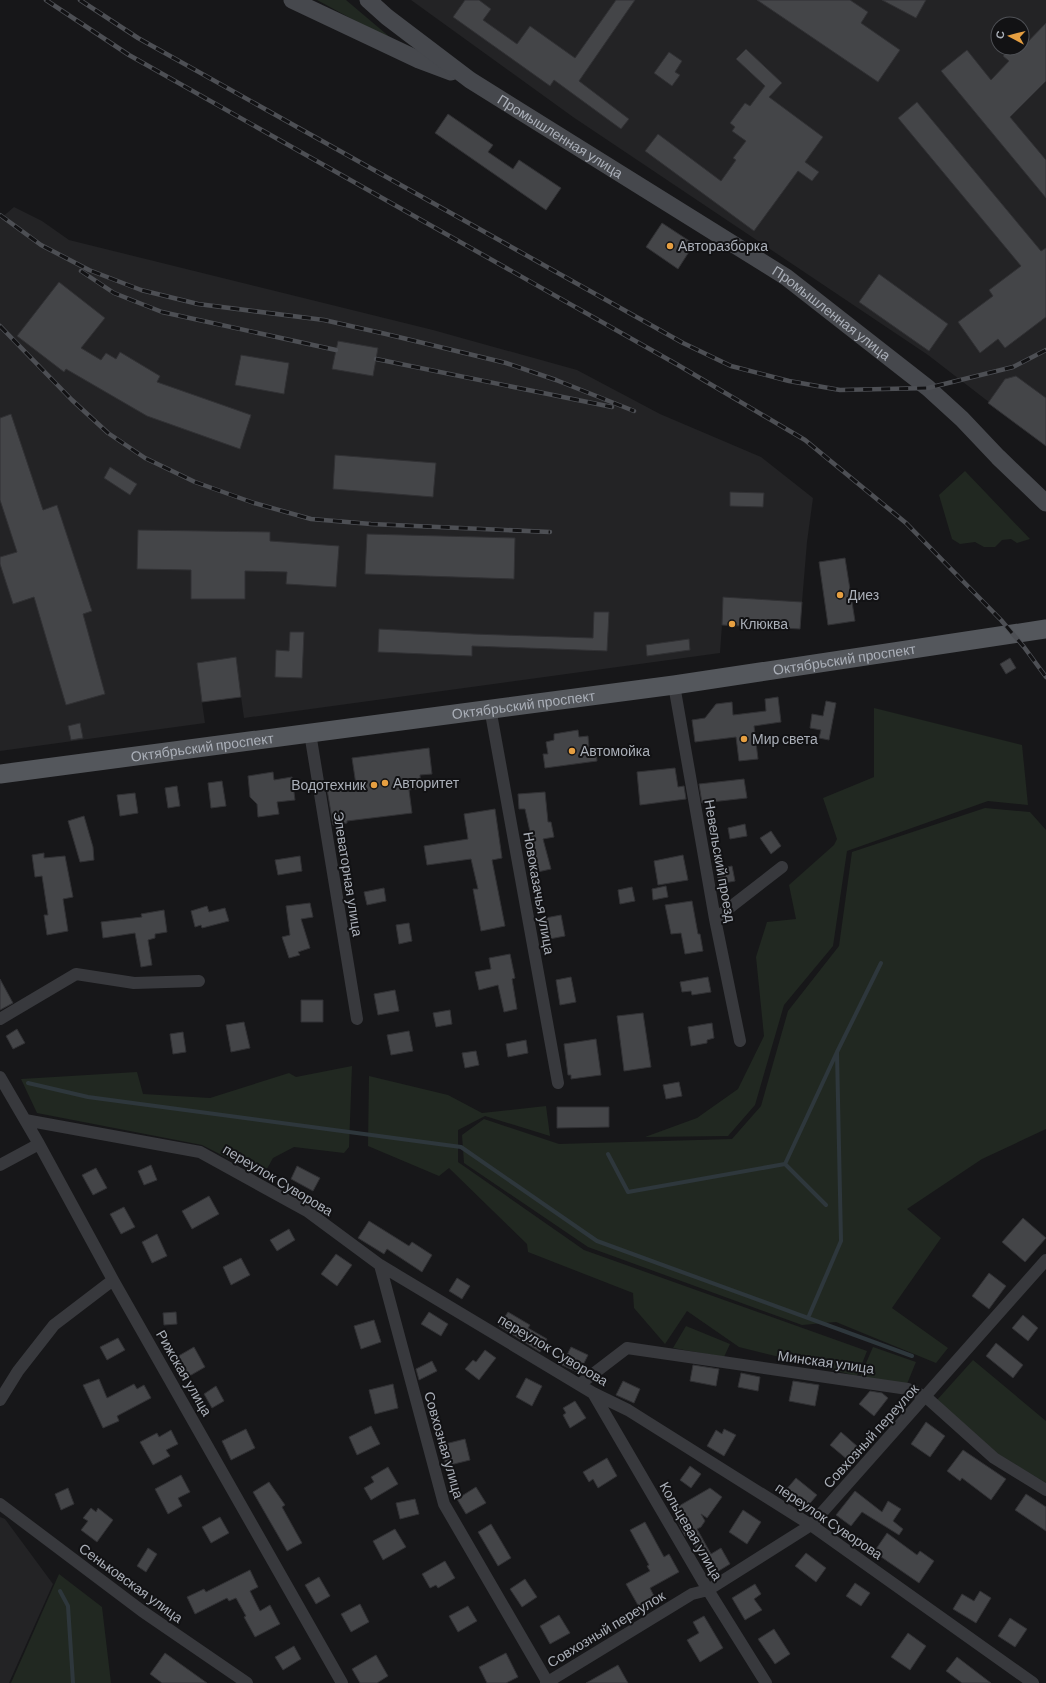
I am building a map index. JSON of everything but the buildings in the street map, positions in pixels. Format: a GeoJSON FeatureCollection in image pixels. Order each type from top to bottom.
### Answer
{"type":"FeatureCollection","features":[{"type":"Feature","properties":{"kind":"main road"},"geometry":{"type":"LineString","coordinates":[[292,0],[419,60],[470,80]]}},
{"type":"Feature","properties":{"kind":"main road"},"geometry":{"type":"LineString","coordinates":[[368,0],[387,17],[470,80]]}},
{"type":"Feature","properties":{"kind":"main road","name":"Промышленная улица"},"geometry":{"type":"LineString","coordinates":[[470,80],[786,277],[928,388],[962,419],[998,457],[1046,503]]}},
{"type":"Feature","properties":{"kind":"main road","name":"Октябрьский проспект"},"geometry":{"type":"LineString","coordinates":[[0,774],[490,708],[674,685],[1046,629]]}},
{"type":"Feature","properties":{"kind":"street","name":"Невельский проезд"},"geometry":{"type":"LineString","coordinates":[[674,685],[716,919],[740,1042]]}},
{"type":"Feature","properties":{"kind":"street","name":"Новоказачья улица"},"geometry":{"type":"LineString","coordinates":[[490,708],[558,1083]]}},
{"type":"Feature","properties":{"kind":"street","name":"Элеваторная улица"},"geometry":{"type":"LineString","coordinates":[[310,733],[357,1019]]}},
{"type":"Feature","properties":{"kind":"street"},"geometry":{"type":"LineString","coordinates":[[716,919],[782,867]]}},
{"type":"Feature","properties":{"kind":"street"},"geometry":{"type":"LineString","coordinates":[[0,1019],[76,974],[134,983],[199,981]]}},
{"type":"Feature","properties":{"kind":"street","name":"Рижская улица"},"geometry":{"type":"LineString","coordinates":[[0,1077],[39,1144],[113,1280],[342,1683]]}},
{"type":"Feature","properties":{"kind":"street","name":"переулок Суворова"},"geometry":{"type":"LineString","coordinates":[[25,1120],[200,1152],[307,1211],[380,1265],[593,1393],[628,1410],[811,1525],[1033,1683]]}},
{"type":"Feature","properties":{"kind":"street"},"geometry":{"type":"LineString","coordinates":[[0,1165],[39,1144]]}},
{"type":"Feature","properties":{"kind":"street","name":"Совхозный переулок"},"geometry":{"type":"LineString","coordinates":[[547,1683],[692,1594],[708,1590],[811,1525],[1046,1260]]}},
{"type":"Feature","properties":{"kind":"street","name":"Совхозная улица"},"geometry":{"type":"LineString","coordinates":[[380,1265],[444,1504],[547,1683]]}},
{"type":"Feature","properties":{"kind":"street"},"geometry":{"type":"LineString","coordinates":[[0,1400],[18,1371],[54,1325],[113,1280]]}},
{"type":"Feature","properties":{"kind":"street","name":"Минская улица"},"geometry":{"type":"LineString","coordinates":[[580,1384],[627,1348],[908,1389],[926,1397],[994,1458],[1046,1490]]}},
{"type":"Feature","properties":{"kind":"street","name":"Кольцевая улица"},"geometry":{"type":"LineString","coordinates":[[593,1393],[708,1590],[766,1683]]}},
{"type":"Feature","properties":{"kind":"street","name":"Сеньковская улица"},"geometry":{"type":"LineString","coordinates":[[0,1504],[142,1611],[247,1683]]}},
{"type":"Feature","properties":{"kind":"shaded area"},"geometry":{"type":"Polygon","coordinates":[[[317,0],[346,0],[398,44],[317,0]]]}},
{"type":"Feature","properties":{"kind":"shaded area"},"geometry":{"type":"Polygon","coordinates":[[[411,0],[1046,0],[1046,446],[928,355],[573,117],[411,0]]]}},
{"type":"Feature","properties":{"kind":"shaded area"},"geometry":{"type":"Polygon","coordinates":[[[14,207],[42,221],[69,240],[433,330],[577,370],[660,414],[761,457],[813,498],[807,542],[802,602],[724,597],[720,653],[244,718],[241,697],[202,702],[205,723],[0,751],[0,219],[14,207]]]}},
{"type":"Feature","properties":{"kind":"shaded area"},"geometry":{"type":"Polygon","coordinates":[[[965,471],[1030,539],[1017,543],[1011,539],[1002,540],[995,547],[984,547],[975,542],[960,544],[952,539],[939,495],[965,471]]]}},
{"type":"Feature","properties":{"kind":"shaded area"},"geometry":{"type":"Polygon","coordinates":[[[874,708],[1022,745],[1028,805],[988,801],[847,851],[833,946],[784,1005],[755,1105],[728,1136],[645,1137],[697,1118],[738,1089],[764,1036],[756,957],[767,922],[796,919],[789,885],[834,845],[837,839],[823,798],[874,777],[874,708]]]}},
{"type":"Feature","properties":{"kind":"shaded area"},"geometry":{"type":"Polygon","coordinates":[[[985,808],[1030,812],[1046,830],[1046,1129],[982,1159],[907,1209],[941,1238],[892,1308],[948,1348],[936,1363],[836,1322],[802,1325],[588,1247],[464,1163],[462,1135],[484,1119],[559,1144],[732,1139],[761,1106],[788,1011],[839,946],[852,852],[985,808]]]}},
{"type":"Feature","properties":{"kind":"shaded area"},"geometry":{"type":"Polygon","coordinates":[[[352,1066],[349,1147],[344,1153],[294,1147],[273,1158],[263,1176],[202,1145],[37,1113],[21,1079],[137,1072],[143,1094],[210,1098],[289,1073],[296,1077],[352,1066]]]}},
{"type":"Feature","properties":{"kind":"shaded area"},"geometry":{"type":"Polygon","coordinates":[[[369,1076],[448,1095],[482,1113],[546,1106],[550,1136],[485,1116],[458,1130],[458,1162],[584,1250],[867,1351],[857,1376],[739,1347],[687,1311],[665,1344],[634,1308],[633,1293],[528,1252],[527,1244],[449,1168],[439,1176],[368,1146],[369,1076]]]}},
{"type":"Feature","properties":{"kind":"shaded area"},"geometry":{"type":"Polygon","coordinates":[[[686,1326],[730,1344],[724,1357],[673,1348],[686,1326]]]}},
{"type":"Feature","properties":{"kind":"shaded area"},"geometry":{"type":"Polygon","coordinates":[[[873,1347],[916,1362],[907,1384],[860,1377],[873,1347]]]}},
{"type":"Feature","properties":{"kind":"shaded area"},"geometry":{"type":"Polygon","coordinates":[[[973,1360],[1046,1421],[1046,1483],[998,1454],[937,1400],[973,1360]]]}},
{"type":"Feature","properties":{"kind":"shaded area"},"geometry":{"type":"Polygon","coordinates":[[[0,1517],[5,1519],[53,1584],[9,1683],[0,1683],[0,1517]]]}},
{"type":"Feature","properties":{"kind":"shaded area"},"geometry":{"type":"Polygon","coordinates":[[[59,1574],[102,1607],[111,1683],[11,1683],[59,1574]]]}},
{"type":"Feature","properties":{"kind":"waterway"},"geometry":{"type":"LineString","coordinates":[[608,1154],[628,1192],[785,1164],[837,1052],[881,963]]}},
{"type":"Feature","properties":{"kind":"waterway"},"geometry":{"type":"LineString","coordinates":[[808,1318],[841,1241],[837,1053]]}},
{"type":"Feature","properties":{"kind":"waterway"},"geometry":{"type":"LineString","coordinates":[[28,1083],[88,1097],[461,1147],[597,1241],[912,1356]]}},
{"type":"Feature","properties":{"kind":"waterway"},"geometry":{"type":"LineString","coordinates":[[785,1164],[826,1205]]}},
{"type":"Feature","properties":{"kind":"waterway"},"geometry":{"type":"LineString","coordinates":[[60,1591],[68,1606],[73,1683]]}},
{"type":"Feature","properties":{"kind":"railway"},"geometry":{"type":"LineString","coordinates":[[46,0],[129,55],[678,365],[805,440],[906,523],[1001,620],[1024,647],[1046,677]]}},
{"type":"Feature","properties":{"kind":"railway"},"geometry":{"type":"LineString","coordinates":[[80,0],[138,38],[683,343],[731,366],[789,381],[840,390],[928,388],[1013,367],[1046,350]]}},
{"type":"Feature","properties":{"kind":"railway"},"geometry":{"type":"LineString","coordinates":[[0,215],[41,245],[89,270],[141,290],[198,304],[324,320],[506,363],[556,380],[634,411]]}},
{"type":"Feature","properties":{"kind":"railway"},"geometry":{"type":"LineString","coordinates":[[81,271],[114,293],[162,312],[336,350]]}},
{"type":"Feature","properties":{"kind":"railway"},"geometry":{"type":"LineString","coordinates":[[0,326],[72,400],[108,433],[145,458],[195,482],[254,503],[311,519],[371,524],[550,532]]}},
{"type":"Feature","properties":{"kind":"railway"},"geometry":{"type":"LineString","coordinates":[[376,359],[612,407]]}},
{"type":"Feature","properties":{"kind":"place","name":"Авторазборка"},"geometry":{"type":"Point","coordinates":[670,246]}},
{"type":"Feature","properties":{"kind":"place","name":"Диез"},"geometry":{"type":"Point","coordinates":[840,595]}},
{"type":"Feature","properties":{"kind":"place","name":"Клюква"},"geometry":{"type":"Point","coordinates":[732,624]}},
{"type":"Feature","properties":{"kind":"place","name":"Мир света"},"geometry":{"type":"Point","coordinates":[744,739]}},
{"type":"Feature","properties":{"kind":"place","name":"Автомойка"},"geometry":{"type":"Point","coordinates":[572,751]}},
{"type":"Feature","properties":{"kind":"place","name":"Авторитет"},"geometry":{"type":"Point","coordinates":[385,783]}},
{"type":"Feature","properties":{"kind":"place","name":"Водотехник"},"geometry":{"type":"Point","coordinates":[374,785]}}]}
